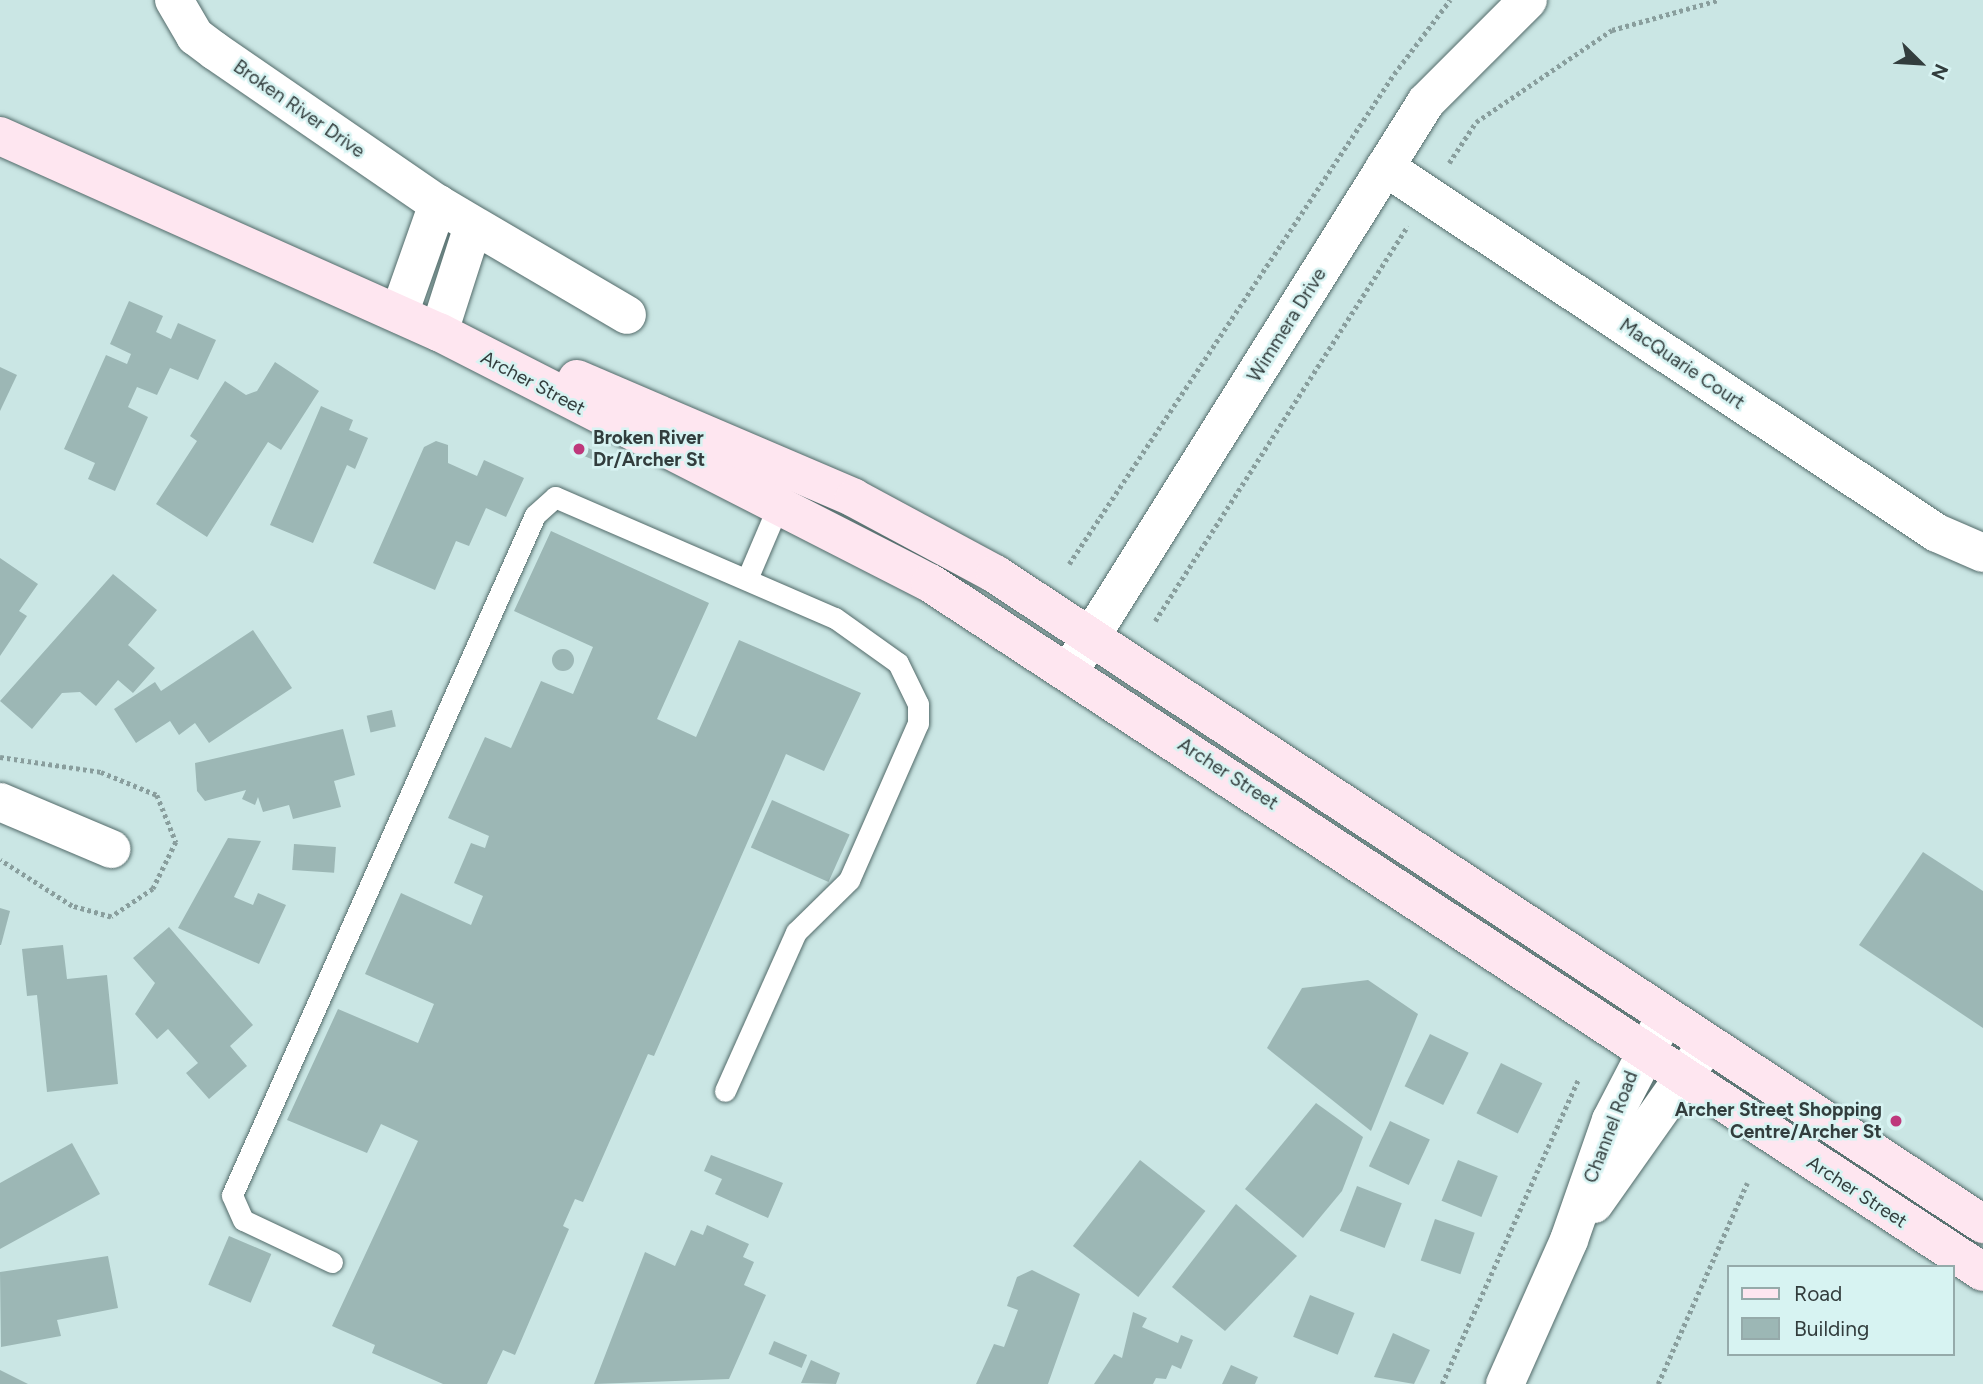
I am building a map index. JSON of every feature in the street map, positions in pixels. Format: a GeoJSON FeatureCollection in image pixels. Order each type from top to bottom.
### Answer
{"type":"FeatureCollection","features":[{"type":"Feature","properties":{"kind":"main road","name":"Archer Street"},"geometry":{"type":"LineString","coordinates":[[7,142],[439,332],[555,370],[787,495],[846,515],[1094,635],[1315,810],[1642,1050],[1908,1226],[1983,1272]]}},
{"type":"Feature","properties":{"kind":"main road","name":"Archer Street"},"geometry":{"type":"LineString","coordinates":[[846,515],[1070,670],[1315,810],[1664,1018],[1983,1224]]}},
{"type":"Feature","properties":{"kind":"main road"},"geometry":{"type":"LineString","coordinates":[[1908,1226],[1930,1189]]}},
{"type":"Feature","properties":{"kind":"street","name":"Broken River Drive"},"geometry":{"type":"LineString","coordinates":[[174,0],[195,36],[215,51],[438,204],[627,315]]}},
{"type":"Feature","properties":{"kind":"street","name":"Wimmera Drive"},"geometry":{"type":"LineString","coordinates":[[1070,670],[1426,102],[1528,0]]}},
{"type":"Feature","properties":{"kind":"street","name":"MacQuarie Court"},"geometry":{"type":"LineString","coordinates":[[1385,167],[1937,533],[1983,553]]}},
{"type":"Feature","properties":{"kind":"street"},"geometry":{"type":"LineString","coordinates":[[399,314],[438,204]]}},
{"type":"Feature","properties":{"kind":"street"},"geometry":{"type":"LineString","coordinates":[[439,332],[473,226]]}},
{"type":"Feature","properties":{"kind":"street"},"geometry":{"type":"LineString","coordinates":[[0,802],[110,849]]}},
{"type":"Feature","properties":{"kind":"street","name":"Channel Road"},"geometry":{"type":"LineString","coordinates":[[1504,1384],[1569,1240],[1642,1050],[1664,1018]]}},
{"type":"Feature","properties":{"kind":"street","name":"Channel Road"},"geometry":{"type":"LineString","coordinates":[[1569,1240],[1685,1079],[1706,1045]]}},
{"type":"Feature","properties":{"kind":"lane"},"geometry":{"type":"LineString","coordinates":[[747,579],[787,495]]}},
{"type":"Feature","properties":{"kind":"lane"},"geometry":{"type":"LineString","coordinates":[[332,1262],[243,1220],[232,1195],[535,515],[549,500],[565,499],[835,618],[904,669],[919,713],[849,880],[796,932],[725,1091]]}},
{"type":"Feature","properties":{"kind":"path"},"geometry":{"type":"LineString","coordinates":[[1069,564],[1394,74],[1450,0]]}},
{"type":"Feature","properties":{"kind":"path"},"geometry":{"type":"LineString","coordinates":[[1155,621],[1476,122],[1612,30],[1719,0]]}},
{"type":"Feature","properties":{"kind":"path"},"geometry":{"type":"LineString","coordinates":[[1442,1384],[1579,1078]]}},
{"type":"Feature","properties":{"kind":"path"},"geometry":{"type":"LineString","coordinates":[[1658,1384],[1748,1183]]}},
{"type":"Feature","properties":{"kind":"building"},"geometry":{"type":"Polygon","coordinates":[[[129,301],[163,316],[156,332],[171,339],[178,323],[216,340],[198,380],[170,368],[157,395],[137,387],[128,407],[148,417],[115,491],[88,479],[95,463],[64,449],[106,355],[127,364],[131,354],[110,344],[129,301]]]}},
{"type":"Feature","properties":{"kind":"building"},"geometry":{"type":"Polygon","coordinates":[[[275,362],[319,391],[281,450],[268,442],[207,537],[156,504],[197,441],[190,436],[225,381],[246,395],[257,391],[275,362]]]}},
{"type":"Feature","properties":{"kind":"building"},"geometry":{"type":"Polygon","coordinates":[[[0,367],[17,375],[0,411],[0,367]]]}},
{"type":"Feature","properties":{"kind":"building"},"geometry":{"type":"Polygon","coordinates":[[[321,406],[353,420],[349,430],[368,438],[355,469],[347,465],[313,543],[270,525],[321,406]]]}},
{"type":"Feature","properties":{"kind":"building"},"geometry":{"type":"Polygon","coordinates":[[[436,441],[448,445],[448,463],[477,476],[484,460],[524,478],[506,517],[486,508],[469,546],[456,541],[435,590],[373,563],[424,447],[436,441]]]}},
{"type":"Feature","properties":{"kind":"building"},"geometry":{"type":"Polygon","coordinates":[[[588,448],[605,455],[601,463],[585,456],[588,448]]]}},
{"type":"Feature","properties":{"kind":"building"},"geometry":{"type":"Polygon","coordinates":[[[551,531],[709,603],[657,719],[696,737],[739,640],[861,693],[824,771],[786,754],[654,1056],[648,1054],[583,1202],[575,1199],[563,1226],[569,1229],[515,1355],[503,1350],[487,1384],[443,1384],[372,1353],[375,1345],[332,1326],[418,1141],[381,1124],[367,1153],[287,1120],[338,1009],[418,1043],[434,1004],[365,974],[401,893],[471,925],[483,896],[454,883],[471,843],[485,848],[489,836],[448,818],[485,737],[511,748],[541,681],[573,694],[593,647],[514,611],[551,531]]]}},
{"type":"Feature","properties":{"kind":"building"},"geometry":{"type":"Polygon","coordinates":[[[0,558],[38,584],[19,611],[27,616],[0,656],[0,558]]]}},
{"type":"Feature","properties":{"kind":"building"},"geometry":{"type":"Polygon","coordinates":[[[113,574],[157,610],[128,645],[155,668],[133,693],[118,680],[96,706],[80,692],[62,693],[32,729],[0,701],[113,574]]]}},
{"type":"Feature","properties":{"kind":"building"},"geometry":{"type":"Polygon","coordinates":[[[253,630],[292,688],[209,743],[195,723],[179,735],[170,721],[136,743],[114,709],[155,682],[161,691],[253,630]]]}},
{"type":"Feature","properties":{"kind":"building"},"geometry":{"type":"Polygon","coordinates":[[[563,649],[571,652],[574,660],[571,668],[563,671],[555,668],[552,660],[555,652],[563,649]]]}},
{"type":"Feature","properties":{"kind":"building"},"geometry":{"type":"Polygon","coordinates":[[[392,710],[396,727],[370,732],[367,716],[392,710]]]}},
{"type":"Feature","properties":{"kind":"building"},"geometry":{"type":"Polygon","coordinates":[[[343,729],[355,775],[334,781],[341,807],[293,819],[289,805],[263,812],[258,797],[255,805],[242,799],[246,790],[205,801],[197,791],[195,763],[343,729]]]}},
{"type":"Feature","properties":{"kind":"building"},"geometry":{"type":"Polygon","coordinates":[[[772,800],[850,835],[829,882],[751,848],[772,800]]]}},
{"type":"Feature","properties":{"kind":"building"},"geometry":{"type":"Polygon","coordinates":[[[228,838],[261,841],[234,897],[253,905],[258,893],[286,905],[259,964],[178,928],[228,838]]]}},
{"type":"Feature","properties":{"kind":"building"},"geometry":{"type":"Polygon","coordinates":[[[294,844],[336,847],[334,873],[292,870],[294,844]]]}},
{"type":"Feature","properties":{"kind":"building"},"geometry":{"type":"Polygon","coordinates":[[[1923,852],[1983,891],[1983,1028],[1859,945],[1923,852]]]}},
{"type":"Feature","properties":{"kind":"building"},"geometry":{"type":"Polygon","coordinates":[[[0,908],[10,911],[1,945],[0,945],[0,908]]]}},
{"type":"Feature","properties":{"kind":"building"},"geometry":{"type":"Polygon","coordinates":[[[169,927],[253,1025],[230,1046],[247,1066],[209,1099],[186,1073],[198,1063],[168,1029],[157,1039],[135,1014],[155,983],[133,958],[169,927]]]}},
{"type":"Feature","properties":{"kind":"building"},"geometry":{"type":"Polygon","coordinates":[[[63,945],[67,979],[107,975],[118,1084],[47,1092],[37,995],[27,996],[22,949],[63,945]]]}},
{"type":"Feature","properties":{"kind":"building"},"geometry":{"type":"Polygon","coordinates":[[[1368,980],[1418,1014],[1371,1131],[1267,1048],[1302,988],[1368,980]]]}},
{"type":"Feature","properties":{"kind":"building"},"geometry":{"type":"Polygon","coordinates":[[[1430,1034],[1469,1053],[1443,1105],[1405,1086],[1430,1034]]]}},
{"type":"Feature","properties":{"kind":"building"},"geometry":{"type":"Polygon","coordinates":[[[1501,1063],[1542,1083],[1518,1133],[1476,1113],[1501,1063]]]}},
{"type":"Feature","properties":{"kind":"building"},"geometry":{"type":"Polygon","coordinates":[[[1316,1103],[1363,1137],[1342,1191],[1303,1238],[1245,1189],[1316,1103]]]}},
{"type":"Feature","properties":{"kind":"building"},"geometry":{"type":"Polygon","coordinates":[[[1390,1121],[1430,1140],[1409,1185],[1369,1166],[1390,1121]]]}},
{"type":"Feature","properties":{"kind":"building"},"geometry":{"type":"Polygon","coordinates":[[[72,1143],[100,1194],[0,1249],[0,1183],[72,1143]]]}},
{"type":"Feature","properties":{"kind":"building"},"geometry":{"type":"Polygon","coordinates":[[[711,1155],[783,1183],[768,1218],[715,1194],[722,1179],[704,1171],[711,1155]]]}},
{"type":"Feature","properties":{"kind":"building"},"geometry":{"type":"Polygon","coordinates":[[[1140,1160],[1205,1211],[1138,1297],[1073,1246],[1140,1160]]]}},
{"type":"Feature","properties":{"kind":"building"},"geometry":{"type":"Polygon","coordinates":[[[1458,1160],[1498,1176],[1481,1217],[1442,1201],[1458,1160]]]}},
{"type":"Feature","properties":{"kind":"building"},"geometry":{"type":"Polygon","coordinates":[[[1357,1186],[1402,1203],[1385,1248],[1340,1231],[1357,1186]]]}},
{"type":"Feature","properties":{"kind":"building"},"geometry":{"type":"Polygon","coordinates":[[[1236,1204],[1297,1256],[1225,1331],[1172,1287],[1236,1204]]]}},
{"type":"Feature","properties":{"kind":"building"},"geometry":{"type":"Polygon","coordinates":[[[1435,1219],[1475,1233],[1460,1274],[1421,1261],[1435,1219]]]}},
{"type":"Feature","properties":{"kind":"building"},"geometry":{"type":"Polygon","coordinates":[[[707,1225],[749,1244],[743,1257],[754,1262],[744,1285],[766,1295],[729,1379],[594,1384],[645,1252],[675,1266],[691,1230],[703,1235],[707,1225]]]}},
{"type":"Feature","properties":{"kind":"building"},"geometry":{"type":"Polygon","coordinates":[[[229,1236],[271,1254],[251,1303],[208,1285],[229,1236]]]}},
{"type":"Feature","properties":{"kind":"building"},"geometry":{"type":"Polygon","coordinates":[[[108,1256],[118,1308],[57,1320],[61,1336],[1,1347],[0,1272],[108,1256]]]}},
{"type":"Feature","properties":{"kind":"building"},"geometry":{"type":"Polygon","coordinates":[[[1032,1270],[1080,1294],[1048,1384],[976,1384],[994,1344],[1004,1347],[1018,1310],[1007,1306],[1017,1277],[1032,1270]]]}},
{"type":"Feature","properties":{"kind":"building"},"geometry":{"type":"Polygon","coordinates":[[[1310,1295],[1355,1313],[1338,1355],[1293,1337],[1310,1295]]]}},
{"type":"Feature","properties":{"kind":"building"},"geometry":{"type":"Polygon","coordinates":[[[1133,1312],[1147,1318],[1142,1327],[1178,1343],[1181,1335],[1193,1340],[1181,1369],[1172,1365],[1166,1379],[1156,1378],[1153,1384],[1094,1384],[1114,1354],[1122,1358],[1133,1312]]]}},
{"type":"Feature","properties":{"kind":"building"},"geometry":{"type":"Polygon","coordinates":[[[1393,1333],[1430,1350],[1414,1384],[1374,1377],[1393,1333]]]}},
{"type":"Feature","properties":{"kind":"building"},"geometry":{"type":"Polygon","coordinates":[[[774,1341],[807,1355],[802,1368],[769,1354],[774,1341]]]}},
{"type":"Feature","properties":{"kind":"building"},"geometry":{"type":"Polygon","coordinates":[[[811,1360],[840,1373],[836,1384],[801,1383],[811,1360]]]}},
{"type":"Feature","properties":{"kind":"building"},"geometry":{"type":"Polygon","coordinates":[[[1231,1365],[1258,1377],[1255,1384],[1222,1384],[1231,1365]]]}},
{"type":"Feature","properties":{"kind":"building"},"geometry":{"type":"Polygon","coordinates":[[[0,1370],[28,1384],[0,1384],[0,1370]]]}},
{"type":"Feature","properties":{"kind":"place","name":"Broken River Dr/Archer St"},"geometry":{"type":"Point","coordinates":[579,449]}},
{"type":"Feature","properties":{"kind":"place","name":"Archer Street Shopping Centre/Archer St"},"geometry":{"type":"Point","coordinates":[1896,1121]}}]}
